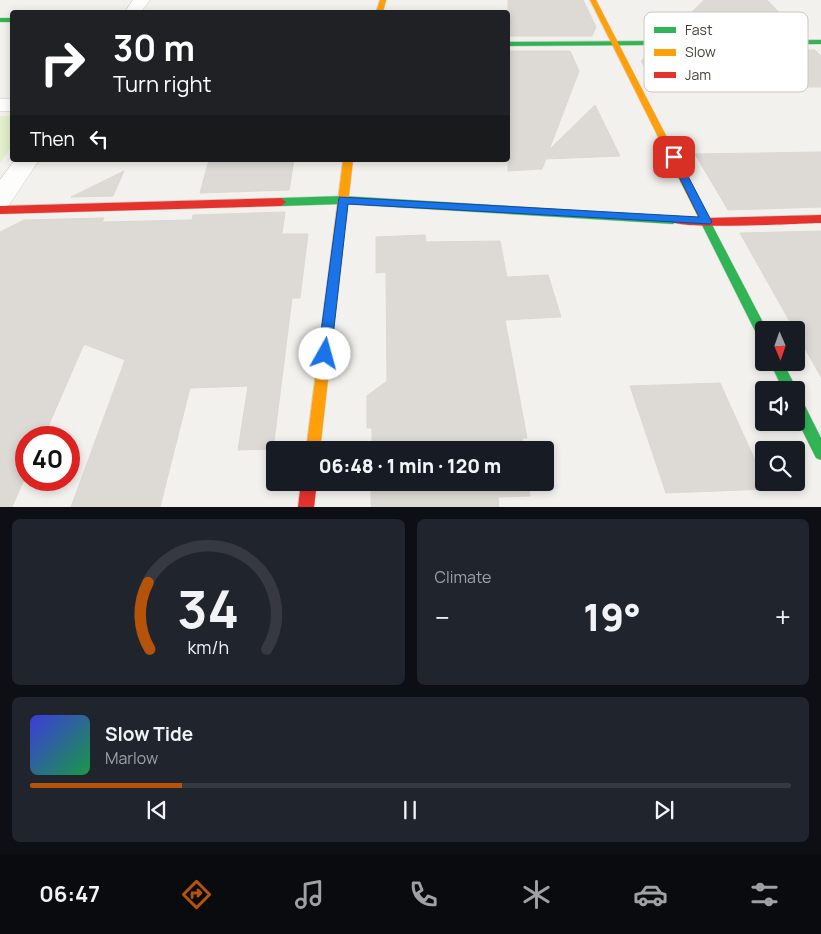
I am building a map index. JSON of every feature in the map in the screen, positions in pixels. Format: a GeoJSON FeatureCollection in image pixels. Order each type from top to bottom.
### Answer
{"type":"FeatureCollection","features":[{"type":"Feature","properties":{"kind":"street"},"geometry":{"type":"LineString","coordinates":[[593,0],[756,321]]}},
{"type":"Feature","properties":{"kind":"street"},"geometry":{"type":"LineString","coordinates":[[808,42],[821,42]]}},
{"type":"Feature","properties":{"kind":"street"},"geometry":{"type":"LineString","coordinates":[[510,44],[644,43]]}},
{"type":"Feature","properties":{"kind":"street"},"geometry":{"type":"LineString","coordinates":[[0,199],[26,162]]}},
{"type":"Feature","properties":{"kind":"street"},"geometry":{"type":"LineString","coordinates":[[314,441],[348,162]]}},
{"type":"Feature","properties":{"kind":"street"},"geometry":{"type":"LineString","coordinates":[[0,210],[343,200],[707,222],[821,219]]}},
{"type":"Feature","properties":{"kind":"street"},"geometry":{"type":"LineString","coordinates":[[805,421],[821,453]]}},
{"type":"Feature","properties":{"kind":"street"},"geometry":{"type":"LineString","coordinates":[[306,506],[308,491]]}},
{"type":"Feature","properties":{"kind":"green space"},"geometry":{"type":"Polygon","coordinates":[[[0,116],[10,116],[10,149],[0,163],[0,116]]]}},
{"type":"Feature","properties":{"kind":"building"},"geometry":{"type":"Polygon","coordinates":[[[508,0],[583,0],[596,27],[592,36],[510,36],[510,10],[508,10],[508,0]]]}},
{"type":"Feature","properties":{"kind":"building"},"geometry":{"type":"Polygon","coordinates":[[[704,0],[767,0],[779,12],[692,12],[704,0]]]}},
{"type":"Feature","properties":{"kind":"building"},"geometry":{"type":"Polygon","coordinates":[[[808,50],[815,50],[821,56],[821,87],[808,87],[808,50]]]}},
{"type":"Feature","properties":{"kind":"building"},"geometry":{"type":"Polygon","coordinates":[[[510,51],[570,51],[579,71],[549,150],[595,105],[620,156],[546,159],[542,169],[508,171],[508,162],[510,162],[510,51]]]}},
{"type":"Feature","properties":{"kind":"building"},"geometry":{"type":"Polygon","coordinates":[[[821,152],[821,207],[728,210],[695,154],[821,152]]]}},
{"type":"Feature","properties":{"kind":"building"},"geometry":{"type":"Polygon","coordinates":[[[208,162],[294,162],[289,190],[200,193],[208,162]]]}},
{"type":"Feature","properties":{"kind":"building"},"geometry":{"type":"Polygon","coordinates":[[[124,171],[113,196],[71,197],[124,171]]]}},
{"type":"Feature","properties":{"kind":"building"},"geometry":{"type":"Polygon","coordinates":[[[285,212],[282,234],[308,234],[300,298],[292,298],[274,441],[266,441],[266,449],[238,450],[248,386],[190,388],[160,507],[71,507],[77,491],[80,491],[80,482],[125,360],[84,344],[48,426],[15,426],[15,491],[19,491],[12,507],[0,507],[0,232],[24,220],[104,218],[102,222],[192,220],[193,215],[285,212]]]}},
{"type":"Feature","properties":{"kind":"building"},"geometry":{"type":"Polygon","coordinates":[[[821,231],[821,377],[805,349],[805,321],[790,321],[740,233],[821,231]]]}},
{"type":"Feature","properties":{"kind":"building"},"geometry":{"type":"Polygon","coordinates":[[[425,235],[426,242],[500,241],[507,277],[548,275],[561,317],[505,320],[527,438],[522,438],[522,441],[372,441],[372,428],[367,428],[367,396],[387,381],[386,272],[376,273],[376,237],[425,235]]]}},
{"type":"Feature","properties":{"kind":"building"},"geometry":{"type":"Polygon","coordinates":[[[720,383],[755,460],[755,490],[666,493],[630,386],[720,383]]]}},
{"type":"Feature","properties":{"kind":"building"},"geometry":{"type":"Polygon","coordinates":[[[371,491],[529,491],[530,496],[498,497],[499,507],[371,507],[371,491]]]}},
{"type":"Feature","properties":{"kind":"traffic: fast"},"geometry":{"type":"LineString","coordinates":[[0,20],[10,20]]}},
{"type":"Feature","properties":{"kind":"traffic: fast"},"geometry":{"type":"LineString","coordinates":[[808,42],[821,42]]}},
{"type":"Feature","properties":{"kind":"traffic: fast"},"geometry":{"type":"LineString","coordinates":[[510,44],[644,43]]}},
{"type":"Feature","properties":{"kind":"traffic: fast"},"geometry":{"type":"LineString","coordinates":[[281,202],[343,200],[673,220]]}},
{"type":"Feature","properties":{"kind":"traffic: fast"},"geometry":{"type":"LineString","coordinates":[[704,219],[756,321]]}},
{"type":"Feature","properties":{"kind":"traffic: fast"},"geometry":{"type":"LineString","coordinates":[[780,371],[786,381]]}},
{"type":"Feature","properties":{"kind":"traffic: fast"},"geometry":{"type":"LineString","coordinates":[[805,421],[821,453]]}},
{"type":"Feature","properties":{"kind":"traffic: slow"},"geometry":{"type":"LineString","coordinates":[[380,10],[383,0]]}},
{"type":"Feature","properties":{"kind":"traffic: slow"},"geometry":{"type":"LineString","coordinates":[[593,0],[704,219]]}},
{"type":"Feature","properties":{"kind":"traffic: slow"},"geometry":{"type":"LineString","coordinates":[[314,441],[348,162]]}},
{"type":"Feature","properties":{"kind":"traffic: jam"},"geometry":{"type":"LineString","coordinates":[[0,210],[281,202]]}},
{"type":"Feature","properties":{"kind":"traffic: jam"},"geometry":{"type":"LineString","coordinates":[[673,220],[707,222],[821,219]]}},
{"type":"Feature","properties":{"kind":"traffic: jam"},"geometry":{"type":"LineString","coordinates":[[306,507],[308,491]]}},
{"type":"Feature","properties":{"kind":"route"},"geometry":{"type":"LineString","coordinates":[[325,354],[343,200],[707,222],[674,157]]}}]}
